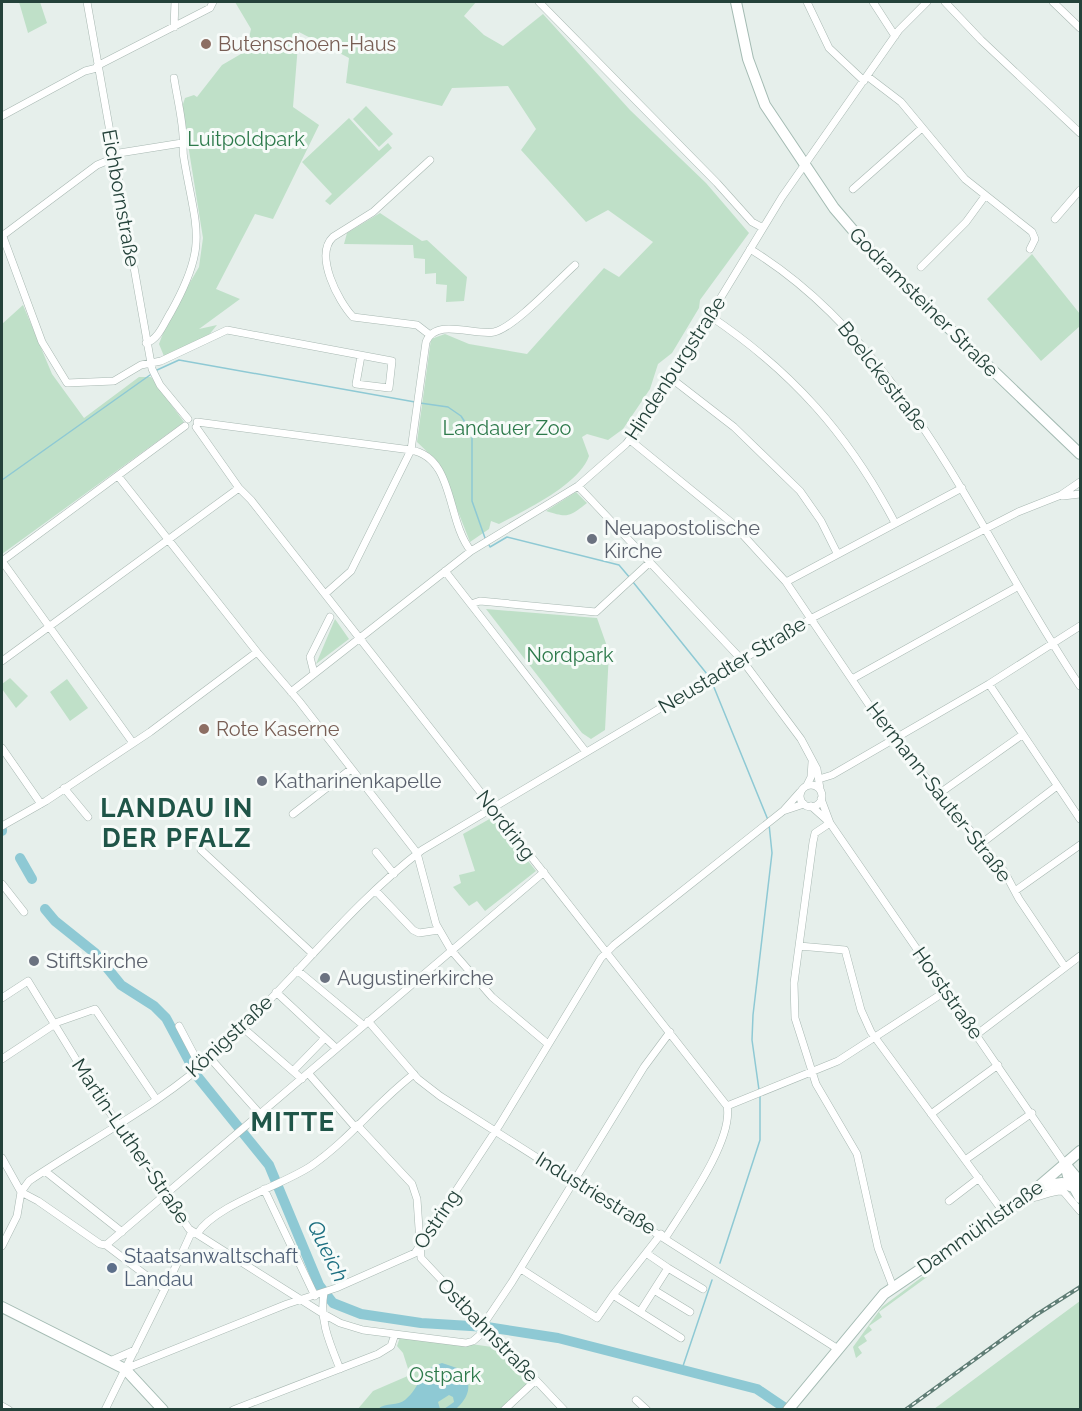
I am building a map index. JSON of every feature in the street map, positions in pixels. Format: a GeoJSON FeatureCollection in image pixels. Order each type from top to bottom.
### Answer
{"type":"FeatureCollection","features":[{"type":"Feature","properties":{"kind":"street","name":"Eichbornstraße"},"geometry":{"type":"LineString","coordinates":[[87,2],[152,370],[186,422]]}},
{"type":"Feature","properties":{"kind":"street"},"geometry":{"type":"LineString","coordinates":[[174,27],[175,2]]}},
{"type":"Feature","properties":{"kind":"street"},"geometry":{"type":"LineString","coordinates":[[2,116],[210,8],[213,2]]}},
{"type":"Feature","properties":{"kind":"street"},"geometry":{"type":"LineString","coordinates":[[539,2],[717,183],[752,222],[763,228]]}},
{"type":"Feature","properties":{"kind":"street","name":"Godramsteiner Straße"},"geometry":{"type":"LineString","coordinates":[[736,2],[748,59],[761,98],[805,166],[873,255],[1080,454]]}},
{"type":"Feature","properties":{"kind":"street"},"geometry":{"type":"LineString","coordinates":[[807,2],[829,48],[866,79],[901,102],[952,166],[985,196],[1032,232],[1035,239],[1029,249]]}},
{"type":"Feature","properties":{"kind":"street"},"geometry":{"type":"LineString","coordinates":[[873,2],[895,36]]}},
{"type":"Feature","properties":{"kind":"street","name":"Hindenburgstraße"},"geometry":{"type":"LineString","coordinates":[[291,692],[481,543],[578,486],[630,440],[672,379],[763,228],[805,166],[895,36],[927,2]]}},
{"type":"Feature","properties":{"kind":"street"},"geometry":{"type":"LineString","coordinates":[[945,2],[981,40],[1080,133]]}},
{"type":"Feature","properties":{"kind":"street"},"geometry":{"type":"LineString","coordinates":[[1053,2],[1080,28]]}},
{"type":"Feature","properties":{"kind":"street"},"geometry":{"type":"LineString","coordinates":[[146,343],[155,338],[173,309],[189,277],[196,253],[197,220],[182,143],[184,139],[174,78]]}},
{"type":"Feature","properties":{"kind":"street"},"geometry":{"type":"LineString","coordinates":[[853,189],[922,128]]}},
{"type":"Feature","properties":{"kind":"street"},"geometry":{"type":"LineString","coordinates":[[182,143],[114,156],[97,165],[2,235],[42,342],[65,382],[114,381],[141,365],[152,370],[227,330],[392,361],[389,388],[356,384],[361,357]]}},
{"type":"Feature","properties":{"kind":"street"},"geometry":{"type":"LineString","coordinates":[[430,160],[373,212],[327,242],[325,256],[338,297],[353,317],[417,325],[430,335]]}},
{"type":"Feature","properties":{"kind":"street"},"geometry":{"type":"LineString","coordinates":[[1055,219],[1080,190]]}},
{"type":"Feature","properties":{"kind":"street"},"geometry":{"type":"LineString","coordinates":[[921,267],[966,222],[985,196]]}},
{"type":"Feature","properties":{"kind":"street","name":"Boelckestraße"},"geometry":{"type":"LineString","coordinates":[[750,249],[800,282],[844,324],[932,440],[962,488],[983,530],[1017,587],[1080,686]]}},
{"type":"Feature","properties":{"kind":"street"},"geometry":{"type":"LineString","coordinates":[[325,594],[351,571],[411,450],[426,342],[430,335],[442,329],[480,333],[503,329],[575,265]]}},
{"type":"Feature","properties":{"kind":"street"},"geometry":{"type":"LineString","coordinates":[[710,316],[775,364],[824,417],[865,467],[895,523]]}},
{"type":"Feature","properties":{"kind":"street"},"geometry":{"type":"LineString","coordinates":[[672,379],[734,427],[800,491],[821,521],[837,553]]}},
{"type":"Feature","properties":{"kind":"street"},"geometry":{"type":"LineString","coordinates":[[133,743],[2,561],[118,476],[186,422],[411,450],[428,456],[437,464],[459,530],[471,551]]}},
{"type":"Feature","properties":{"kind":"street","name":"Nordring"},"geometry":{"type":"LineString","coordinates":[[196,425],[239,488],[360,638],[727,1106]]}},
{"type":"Feature","properties":{"kind":"street","name":"Hermann-Sauter-Straße"},"geometry":{"type":"LineString","coordinates":[[630,440],[733,524],[786,582],[894,738],[1004,871],[1065,967]]}},
{"type":"Feature","properties":{"kind":"street"},"geometry":{"type":"LineString","coordinates":[[118,476],[417,853],[439,930],[451,950],[492,998],[548,1044]]}},
{"type":"Feature","properties":{"kind":"street","name":"Neustadter Straße"},"geometry":{"type":"LineString","coordinates":[[1058,497],[1080,482]]}},
{"type":"Feature","properties":{"kind":"street","name":"Horststraße"},"geometry":{"type":"LineString","coordinates":[[578,486],[742,660],[796,730],[819,779],[821,799],[830,823],[1032,1113],[1077,1185],[1080,1198]]}},
{"type":"Feature","properties":{"kind":"street"},"geometry":{"type":"LineString","coordinates":[[2,661],[239,488]]}},
{"type":"Feature","properties":{"kind":"street"},"geometry":{"type":"LineString","coordinates":[[786,582],[962,488]]}},
{"type":"Feature","properties":{"kind":"street","name":"Neustadter Straße"},"geometry":{"type":"LineString","coordinates":[[417,853],[812,618],[1018,512],[1058,497],[1080,494]]}},
{"type":"Feature","properties":{"kind":"street"},"geometry":{"type":"LineString","coordinates":[[471,604],[480,602],[593,613],[602,609],[650,562]]}},
{"type":"Feature","properties":{"kind":"street"},"geometry":{"type":"LineString","coordinates":[[445,571],[586,752]]}},
{"type":"Feature","properties":{"kind":"street"},"geometry":{"type":"LineString","coordinates":[[852,679],[1017,587]]}},
{"type":"Feature","properties":{"kind":"street"},"geometry":{"type":"LineString","coordinates":[[314,673],[309,657],[330,617]]}},
{"type":"Feature","properties":{"kind":"street"},"geometry":{"type":"LineString","coordinates":[[819,779],[832,775],[989,684],[1080,626]]}},
{"type":"Feature","properties":{"kind":"street"},"geometry":{"type":"LineString","coordinates":[[2,826],[133,743],[259,654]]}},
{"type":"Feature","properties":{"kind":"street"},"geometry":{"type":"LineString","coordinates":[[989,684],[1080,819]]}},
{"type":"Feature","properties":{"kind":"street"},"geometry":{"type":"LineString","coordinates":[[940,793],[1022,735]]}},
{"type":"Feature","properties":{"kind":"street"},"geometry":{"type":"LineString","coordinates":[[3,753],[40,804]]}},
{"type":"Feature","properties":{"kind":"street"},"geometry":{"type":"LineString","coordinates":[[800,792],[811,777],[812,760]]}},
{"type":"Feature","properties":{"kind":"street"},"geometry":{"type":"LineString","coordinates":[[293,814],[351,769]]}},
{"type":"Feature","properties":{"kind":"street"},"geometry":{"type":"LineString","coordinates":[[807,785],[814,785],[820,789]]}},
{"type":"Feature","properties":{"kind":"street"},"geometry":{"type":"LineString","coordinates":[[982,843],[1057,786]]}},
{"type":"Feature","properties":{"kind":"street"},"geometry":{"type":"LineString","coordinates":[[64,788],[88,817]]}},
{"type":"Feature","properties":{"kind":"street","name":"Horststraße"},"geometry":{"type":"LineString","coordinates":[[800,792],[808,805],[830,823]]}},
{"type":"Feature","properties":{"kind":"street","name":"Ostring"},"geometry":{"type":"LineString","coordinates":[[125,1369],[403,1261],[418,1250],[607,951],[776,818],[800,792]]}},
{"type":"Feature","properties":{"kind":"street"},"geometry":{"type":"LineString","coordinates":[[783,811],[808,805],[821,799]]}},
{"type":"Feature","properties":{"kind":"street"},"geometry":{"type":"LineString","coordinates":[[830,823],[814,836],[799,946],[794,1009],[812,1073],[857,1154],[878,1248],[893,1287]]}},
{"type":"Feature","properties":{"kind":"street"},"geometry":{"type":"LineString","coordinates":[[1015,891],[1080,845]]}},
{"type":"Feature","properties":{"kind":"street"},"geometry":{"type":"LineString","coordinates":[[201,850],[313,954]]}},
{"type":"Feature","properties":{"kind":"street"},"geometry":{"type":"LineString","coordinates":[[376,852],[394,874]]}},
{"type":"Feature","properties":{"kind":"street","name":"Königstraße"},"geometry":{"type":"LineString","coordinates":[[21,1192],[29,1181],[156,1099],[210,1058],[376,891],[417,853]]}},
{"type":"Feature","properties":{"kind":"street"},"geometry":{"type":"LineString","coordinates":[[106,1245],[544,872]]}},
{"type":"Feature","properties":{"kind":"street"},"geometry":{"type":"LineString","coordinates":[[2,884],[24,912]]}},
{"type":"Feature","properties":{"kind":"street"},"geometry":{"type":"LineString","coordinates":[[376,891],[413,930],[419,933],[439,930]]}},
{"type":"Feature","properties":{"kind":"street"},"geometry":{"type":"LineString","coordinates":[[799,946],[845,950],[864,1020],[875,1039],[1004,1213]]}},
{"type":"Feature","properties":{"kind":"street"},"geometry":{"type":"LineString","coordinates":[[976,1035],[1080,956]]}},
{"type":"Feature","properties":{"kind":"street","name":"Industriestraße"},"geometry":{"type":"LineString","coordinates":[[297,970],[366,1023],[414,1074],[440,1096],[838,1349]]}},
{"type":"Feature","properties":{"kind":"street","name":"Martin-Luther-Straße"},"geometry":{"type":"LineString","coordinates":[[2,998],[28,981],[117,1124],[195,1233],[322,1313],[353,1328],[466,1343],[473,1341],[485,1327]]}},
{"type":"Feature","properties":{"kind":"street"},"geometry":{"type":"LineString","coordinates":[[521,1269],[597,1318],[646,1253],[663,1236],[715,1157],[728,1117],[727,1106],[812,1073],[875,1039],[946,991]]}},
{"type":"Feature","properties":{"kind":"street"},"geometry":{"type":"LineString","coordinates":[[276,992],[336,1048]]}},
{"type":"Feature","properties":{"kind":"street"},"geometry":{"type":"LineString","coordinates":[[2,1059],[53,1024],[95,1009],[156,1099]]}},
{"type":"Feature","properties":{"kind":"street"},"geometry":{"type":"LineString","coordinates":[[179,1026],[199,1067]]}},
{"type":"Feature","properties":{"kind":"street"},"geometry":{"type":"LineString","coordinates":[[242,1028],[302,1079]]}},
{"type":"Feature","properties":{"kind":"street"},"geometry":{"type":"LineString","coordinates":[[485,1327],[574,1180],[669,1032]]}},
{"type":"Feature","properties":{"kind":"street"},"geometry":{"type":"LineString","coordinates":[[293,1071],[325,1038]]}},
{"type":"Feature","properties":{"kind":"street"},"geometry":{"type":"LineString","coordinates":[[210,1058],[260,1114]]}},
{"type":"Feature","properties":{"kind":"street"},"geometry":{"type":"LineString","coordinates":[[931,1114],[998,1065]]}},
{"type":"Feature","properties":{"kind":"street"},"geometry":{"type":"LineString","coordinates":[[308,1073],[412,1184],[417,1199],[418,1250]]}},
{"type":"Feature","properties":{"kind":"street"},"geometry":{"type":"LineString","coordinates":[[105,1410],[125,1369],[133,1359],[135,1350],[164,1289],[195,1233],[266,1188],[311,1166],[414,1074]]}},
{"type":"Feature","properties":{"kind":"street"},"geometry":{"type":"LineString","coordinates":[[965,1160],[1032,1113]]}},
{"type":"Feature","properties":{"kind":"street","name":"Dammühlstraße"},"geometry":{"type":"LineString","coordinates":[[788,1410],[871,1309],[893,1287],[1024,1199],[1080,1151]]}},
{"type":"Feature","properties":{"kind":"street"},"geometry":{"type":"LineString","coordinates":[[2,1158],[21,1192],[38,1201],[100,1244],[106,1245],[164,1289]]}},
{"type":"Feature","properties":{"kind":"street"},"geometry":{"type":"LineString","coordinates":[[45,1171],[122,1232]]}},
{"type":"Feature","properties":{"kind":"street"},"geometry":{"type":"LineString","coordinates":[[949,1201],[979,1178]]}},
{"type":"Feature","properties":{"kind":"street"},"geometry":{"type":"LineString","coordinates":[[1040,1187],[1062,1183],[1077,1185]]}},
{"type":"Feature","properties":{"kind":"street"},"geometry":{"type":"LineString","coordinates":[[266,1188],[320,1294],[322,1313],[340,1369]]}},
{"type":"Feature","properties":{"kind":"street"},"geometry":{"type":"LineString","coordinates":[[1024,1199],[1039,1199],[1055,1191],[1063,1191],[1080,1211]]}},
{"type":"Feature","properties":{"kind":"street"},"geometry":{"type":"LineString","coordinates":[[2,1245],[15,1220],[21,1192]]}},
{"type":"Feature","properties":{"kind":"street","name":"Ostbahnstraße"},"geometry":{"type":"LineString","coordinates":[[418,1250],[422,1260],[564,1410]]}},
{"type":"Feature","properties":{"kind":"street"},"geometry":{"type":"LineString","coordinates":[[646,1253],[703,1290]]}},
{"type":"Feature","properties":{"kind":"street"},"geometry":{"type":"LineString","coordinates":[[640,1312],[668,1268]]}},
{"type":"Feature","properties":{"kind":"street"},"geometry":{"type":"LineString","coordinates":[[654,1290],[690,1312]]}},
{"type":"Feature","properties":{"kind":"street"},"geometry":{"type":"LineString","coordinates":[[613,1295],[681,1338]]}},
{"type":"Feature","properties":{"kind":"street"},"geometry":{"type":"LineString","coordinates":[[2,1307],[125,1369],[163,1410]]}},
{"type":"Feature","properties":{"kind":"street"},"geometry":{"type":"LineString","coordinates":[[233,1410],[389,1348],[395,1334]]}},
{"type":"Feature","properties":{"kind":"street"},"geometry":{"type":"LineString","coordinates":[[110,1361],[135,1350]]}},
{"type":"Feature","properties":{"kind":"street"},"geometry":{"type":"LineString","coordinates":[[504,1410],[536,1380]]}},
{"type":"Feature","properties":{"kind":"street"},"geometry":{"type":"LineString","coordinates":[[636,1400],[647,1410]]}},
{"type":"Feature","properties":{"kind":"street"},"geometry":{"type":"LineString","coordinates":[[2,1406],[9,1410]]}},
{"type":"Feature","properties":{"kind":"green space"},"geometry":{"type":"Polygon","coordinates":[[[19,2],[40,2],[47,23],[28,33],[19,2]]]}},
{"type":"Feature","properties":{"kind":"green space","name":"Luitpoldpark"},"geometry":{"type":"Polygon","coordinates":[[[235,2],[476,2],[464,16],[484,35],[503,46],[543,14],[630,110],[706,183],[749,233],[700,300],[699,308],[672,353],[658,364],[650,389],[623,429],[608,440],[587,434],[582,437],[589,456],[574,477],[550,496],[523,512],[499,524],[491,521],[489,529],[470,542],[439,463],[417,442],[431,339],[445,334],[469,344],[527,354],[604,268],[619,277],[653,242],[608,210],[586,222],[521,150],[536,129],[508,86],[452,88],[442,106],[346,83],[349,58],[299,32],[293,107],[319,125],[273,219],[255,214],[216,289],[240,299],[199,329],[217,325],[204,341],[166,361],[159,344],[168,320],[199,267],[203,238],[182,107],[185,98],[194,95],[197,97],[222,65],[246,51],[251,29],[235,2]]]}},
{"type":"Feature","properties":{"kind":"green space"},"geometry":{"type":"Polygon","coordinates":[[[366,106],[393,134],[379,147],[353,119],[366,106]]]}},
{"type":"Feature","properties":{"kind":"green space"},"geometry":{"type":"Polygon","coordinates":[[[349,118],[379,151],[388,143],[392,148],[330,205],[325,201],[332,194],[302,162],[349,118]]]}},
{"type":"Feature","properties":{"kind":"green space"},"geometry":{"type":"Polygon","coordinates":[[[380,213],[422,241],[427,240],[467,277],[464,301],[446,302],[447,285],[436,284],[436,273],[425,274],[425,259],[414,258],[413,245],[344,244],[347,233],[380,213]]]}},
{"type":"Feature","properties":{"kind":"green space"},"geometry":{"type":"Polygon","coordinates":[[[1032,254],[1080,314],[1080,326],[1041,361],[987,299],[1032,254]]]}},
{"type":"Feature","properties":{"kind":"green space"},"geometry":{"type":"Polygon","coordinates":[[[23,305],[52,374],[84,418],[139,377],[151,377],[184,422],[2,554],[2,324],[23,305]]]}},
{"type":"Feature","properties":{"kind":"green space"},"geometry":{"type":"Polygon","coordinates":[[[576,492],[587,503],[576,511],[568,515],[559,515],[546,511],[576,492]]]}},
{"type":"Feature","properties":{"kind":"green space","name":"Nordpark"},"geometry":{"type":"Polygon","coordinates":[[[486,609],[597,618],[609,652],[605,730],[591,739],[582,733],[486,609]]]}},
{"type":"Feature","properties":{"kind":"green space"},"geometry":{"type":"Polygon","coordinates":[[[335,619],[349,639],[316,664],[335,619]]]}},
{"type":"Feature","properties":{"kind":"green space"},"geometry":{"type":"Polygon","coordinates":[[[10,678],[28,696],[16,708],[2,689],[2,684],[10,678]]]}},
{"type":"Feature","properties":{"kind":"green space"},"geometry":{"type":"Polygon","coordinates":[[[67,679],[88,708],[70,721],[50,692],[67,679]]]}},
{"type":"Feature","properties":{"kind":"green space"},"geometry":{"type":"Polygon","coordinates":[[[493,817],[536,871],[485,911],[477,901],[469,906],[453,887],[461,883],[459,875],[475,871],[463,834],[493,817]]]}},
{"type":"Feature","properties":{"kind":"green space"},"geometry":{"type":"Polygon","coordinates":[[[926,1274],[927,1277],[879,1312],[882,1317],[869,1326],[872,1330],[864,1336],[867,1341],[858,1347],[862,1353],[856,1358],[853,1347],[882,1307],[926,1274]]]}},
{"type":"Feature","properties":{"kind":"green space"},"geometry":{"type":"Polygon","coordinates":[[[1080,1301],[1080,1409],[934,1409],[1080,1301]]]}},
{"type":"Feature","properties":{"kind":"green space","name":"Ostpark"},"geometry":{"type":"Polygon","coordinates":[[[401,1334],[499,1348],[532,1383],[502,1409],[357,1410],[373,1391],[410,1375],[403,1353],[397,1346],[401,1334]]]}},
{"type":"Feature","properties":{"kind":"water"},"geometry":{"type":"Polygon","coordinates":[[[442,1363],[460,1369],[467,1380],[467,1395],[456,1409],[444,1409],[454,1402],[453,1397],[449,1395],[438,1402],[440,1409],[378,1409],[405,1400],[428,1370],[442,1363]]]}},
{"type":"Feature","properties":{"kind":"waterway"},"geometry":{"type":"LineString","coordinates":[[157,370],[179,360],[415,402]]}},
{"type":"Feature","properties":{"kind":"waterway"},"geometry":{"type":"LineString","coordinates":[[2,480],[150,375]]}},
{"type":"Feature","properties":{"kind":"waterway"},"geometry":{"type":"LineString","coordinates":[[420,403],[448,407],[461,416],[472,433],[472,501],[485,538]]}},
{"type":"Feature","properties":{"kind":"waterway"},"geometry":{"type":"LineString","coordinates":[[489,545],[490,547],[507,537],[619,565],[630,578]]}},
{"type":"Feature","properties":{"kind":"waterway"},"geometry":{"type":"LineString","coordinates":[[633,582],[707,674]]}},
{"type":"Feature","properties":{"kind":"waterway"},"geometry":{"type":"LineString","coordinates":[[711,680],[768,820]]}},
{"type":"Feature","properties":{"kind":"waterway"},"geometry":{"type":"LineString","coordinates":[[759,1090],[752,1040],[772,853],[769,824]]}},
{"type":"Feature","properties":{"kind":"waterway","name":"Queich"},"geometry":{"type":"LineString","coordinates":[[20,858],[32,879]]}},
{"type":"Feature","properties":{"kind":"waterway","name":"Queich"},"geometry":{"type":"LineString","coordinates":[[45,909],[55,921],[95,953],[121,985],[154,1006],[166,1018],[197,1076],[269,1165],[319,1285],[333,1303],[361,1314],[421,1323],[487,1327],[558,1338],[757,1389],[788,1410]]}},
{"type":"Feature","properties":{"kind":"waterway"},"geometry":{"type":"LineString","coordinates":[[720,1263],[760,1140],[760,1095]]}},
{"type":"Feature","properties":{"kind":"waterway"},"geometry":{"type":"LineString","coordinates":[[682,1369],[712,1280]]}},
{"type":"Feature","properties":{"kind":"railway"},"geometry":{"type":"LineString","coordinates":[[905,1410],[1036,1315],[1080,1287]]}},
{"type":"Feature","properties":{"kind":"place","name":"Butenschoen-Haus"},"geometry":{"type":"Point","coordinates":[206,44]}},
{"type":"Feature","properties":{"kind":"place","name":"Neuapostolische Kirche"},"geometry":{"type":"Point","coordinates":[592,539]}},
{"type":"Feature","properties":{"kind":"place","name":"Rote Kaserne"},"geometry":{"type":"Point","coordinates":[204,729]}},
{"type":"Feature","properties":{"kind":"place","name":"Katharinenkapelle"},"geometry":{"type":"Point","coordinates":[262,781]}},
{"type":"Feature","properties":{"kind":"place","name":"Stiftskirche"},"geometry":{"type":"Point","coordinates":[34,961]}},
{"type":"Feature","properties":{"kind":"place","name":"Augustinerkirche"},"geometry":{"type":"Point","coordinates":[325,978]}},
{"type":"Feature","properties":{"kind":"place","name":"Staatsanwaltschaft Landau"},"geometry":{"type":"Point","coordinates":[112,1268]}},
{"type":"Feature","properties":{"kind":"district","name":"LANDAU IN DER PFALZ"},"geometry":{"type":"Point","coordinates":[177,823]}},
{"type":"Feature","properties":{"kind":"district","name":"MITTE"},"geometry":{"type":"Point","coordinates":[293,1122]}},
{"type":"Feature","properties":{"kind":"park label","name":"Landauer Zoo"},"geometry":{"type":"Point","coordinates":[507,428]}}]}
